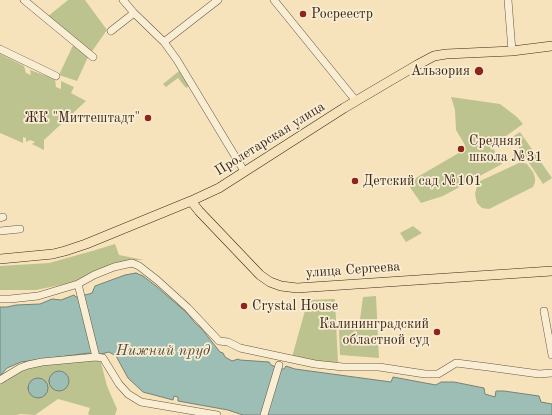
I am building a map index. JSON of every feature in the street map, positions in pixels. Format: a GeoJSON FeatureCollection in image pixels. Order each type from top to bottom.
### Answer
{"type":"FeatureCollection","features":[{"type":"Feature","properties":{"kind":"main road","name":"Пролетарская улица"},"geometry":{"type":"LineString","coordinates":[[0,259],[53,254],[65,251],[191,201],[218,188],[356,101],[434,56],[446,54],[512,51],[552,46]]}},
{"type":"Feature","properties":{"kind":"main road","name":"улица Сергеева"},"geometry":{"type":"LineString","coordinates":[[191,201],[260,275],[270,282],[281,286],[297,288],[552,271]]}},
{"type":"Feature","properties":{"kind":"street"},"geometry":{"type":"LineString","coordinates":[[24,0],[93,57]]}},
{"type":"Feature","properties":{"kind":"street"},"geometry":{"type":"LineString","coordinates":[[123,0],[134,13],[164,42],[244,172]]}},
{"type":"Feature","properties":{"kind":"street"},"geometry":{"type":"LineString","coordinates":[[164,42],[218,0]]}},
{"type":"Feature","properties":{"kind":"street"},"geometry":{"type":"LineString","coordinates":[[274,0],[356,101]]}},
{"type":"Feature","properties":{"kind":"street"},"geometry":{"type":"LineString","coordinates":[[508,0],[512,51]]}},
{"type":"Feature","properties":{"kind":"street"},"geometry":{"type":"LineString","coordinates":[[111,31],[134,13]]}},
{"type":"Feature","properties":{"kind":"street"},"geometry":{"type":"LineString","coordinates":[[0,49],[56,76]]}},
{"type":"Feature","properties":{"kind":"street"},"geometry":{"type":"LineString","coordinates":[[0,231],[20,229]]}},
{"type":"Feature","properties":{"kind":"street"},"geometry":{"type":"LineString","coordinates":[[0,299],[38,296],[78,284],[94,275],[114,267],[132,263],[139,266],[157,280],[188,308],[219,341],[228,342],[240,348],[315,364],[340,367],[379,367],[425,374],[438,374],[456,364],[540,374],[552,374]]}},
{"type":"Feature","properties":{"kind":"street"},"geometry":{"type":"LineString","coordinates":[[78,284],[96,357]]}},
{"type":"Feature","properties":{"kind":"street"},"geometry":{"type":"LineString","coordinates":[[544,311],[552,355]]}},
{"type":"Feature","properties":{"kind":"street"},"geometry":{"type":"LineString","coordinates":[[0,380],[28,365],[96,357],[103,358],[119,384],[128,394],[141,402],[217,415]]}},
{"type":"Feature","properties":{"kind":"street"},"geometry":{"type":"LineString","coordinates":[[264,415],[279,364]]}},
{"type":"Feature","properties":{"kind":"green space"},"geometry":{"type":"Polygon","coordinates":[[[68,0],[85,0],[107,30],[88,57],[77,81],[59,75],[75,41],[47,17],[68,0]]]}},
{"type":"Feature","properties":{"kind":"green space"},"geometry":{"type":"Polygon","coordinates":[[[0,54],[24,66],[26,73],[31,75],[30,70],[55,79],[56,87],[61,89],[61,81],[74,87],[71,93],[86,101],[44,140],[44,150],[32,144],[35,142],[30,140],[26,142],[26,138],[23,137],[23,143],[0,133],[0,54]]]}},
{"type":"Feature","properties":{"kind":"green space"},"geometry":{"type":"Polygon","coordinates":[[[179,71],[189,86],[186,88],[178,78],[166,87],[163,84],[179,71]]]}},
{"type":"Feature","properties":{"kind":"green space"},"geometry":{"type":"Polygon","coordinates":[[[451,97],[500,104],[517,117],[523,124],[492,146],[502,164],[443,196],[421,203],[407,183],[464,150],[465,145],[456,130],[455,110],[451,97]]]}},
{"type":"Feature","properties":{"kind":"green space"},"geometry":{"type":"Polygon","coordinates":[[[520,132],[552,178],[543,184],[512,137],[520,132]]]}},
{"type":"Feature","properties":{"kind":"green space"},"geometry":{"type":"Polygon","coordinates":[[[521,162],[527,164],[533,172],[535,182],[533,187],[489,209],[482,208],[477,203],[475,194],[478,182],[521,162]]]}},
{"type":"Feature","properties":{"kind":"green space"},"geometry":{"type":"Polygon","coordinates":[[[413,226],[422,233],[406,242],[400,233],[413,226]]]}},
{"type":"Feature","properties":{"kind":"green space"},"geometry":{"type":"Polygon","coordinates":[[[115,244],[119,255],[144,260],[122,262],[70,283],[36,290],[0,290],[0,266],[49,263],[115,244]]]}},
{"type":"Feature","properties":{"kind":"green space"},"geometry":{"type":"Polygon","coordinates":[[[376,296],[379,358],[340,355],[339,330],[359,327],[363,297],[376,296]]]}},
{"type":"Feature","properties":{"kind":"green space"},"geometry":{"type":"Polygon","coordinates":[[[335,299],[338,364],[316,362],[292,357],[308,300],[335,299]]]}},
{"type":"Feature","properties":{"kind":"green space"},"geometry":{"type":"Polygon","coordinates":[[[99,355],[107,386],[117,409],[115,415],[90,415],[88,414],[90,408],[58,399],[35,415],[0,415],[0,378],[25,364],[99,355]]]}},
{"type":"Feature","properties":{"kind":"water","name":"Нижний пруд"},"geometry":{"type":"Polygon","coordinates":[[[136,273],[143,276],[156,286],[187,313],[220,352],[232,361],[238,359],[269,362],[271,365],[281,369],[284,369],[286,366],[295,369],[391,382],[393,377],[436,385],[441,382],[454,382],[484,388],[485,394],[495,397],[496,391],[539,396],[541,402],[552,404],[552,415],[243,415],[228,410],[178,401],[178,397],[174,396],[173,400],[143,392],[128,378],[116,356],[109,352],[93,356],[89,353],[21,362],[7,368],[0,376],[0,307],[40,304],[52,299],[61,300],[74,295],[76,297],[89,294],[92,293],[95,286],[125,275],[136,273]]]}},
{"type":"Feature","properties":{"kind":"water"},"geometry":{"type":"Polygon","coordinates":[[[59,371],[66,374],[69,381],[66,388],[59,391],[52,388],[49,381],[52,374],[59,371]]]}},
{"type":"Feature","properties":{"kind":"water"},"geometry":{"type":"Polygon","coordinates":[[[38,378],[45,381],[48,388],[45,395],[38,398],[31,395],[28,388],[31,381],[38,378]]]}},
{"type":"Feature","properties":{"kind":"place","name":"Росрeeстр"},"geometry":{"type":"Point","coordinates":[303,14]}},
{"type":"Feature","properties":{"kind":"place","name":"Альзория"},"geometry":{"type":"Point","coordinates":[479,71]}},
{"type":"Feature","properties":{"kind":"place","name":"ЖК \"Миттештадт\""},"geometry":{"type":"Point","coordinates":[148,118]}},
{"type":"Feature","properties":{"kind":"place","name":"Средняя школа №31"},"geometry":{"type":"Point","coordinates":[461,149]}},
{"type":"Feature","properties":{"kind":"place","name":"Детский сад №101"},"geometry":{"type":"Point","coordinates":[355,181]}},
{"type":"Feature","properties":{"kind":"place","name":"Crystal House"},"geometry":{"type":"Point","coordinates":[244,306]}},
{"type":"Feature","properties":{"kind":"place","name":"Калининградский областной суд"},"geometry":{"type":"Point","coordinates":[437,332]}}]}
